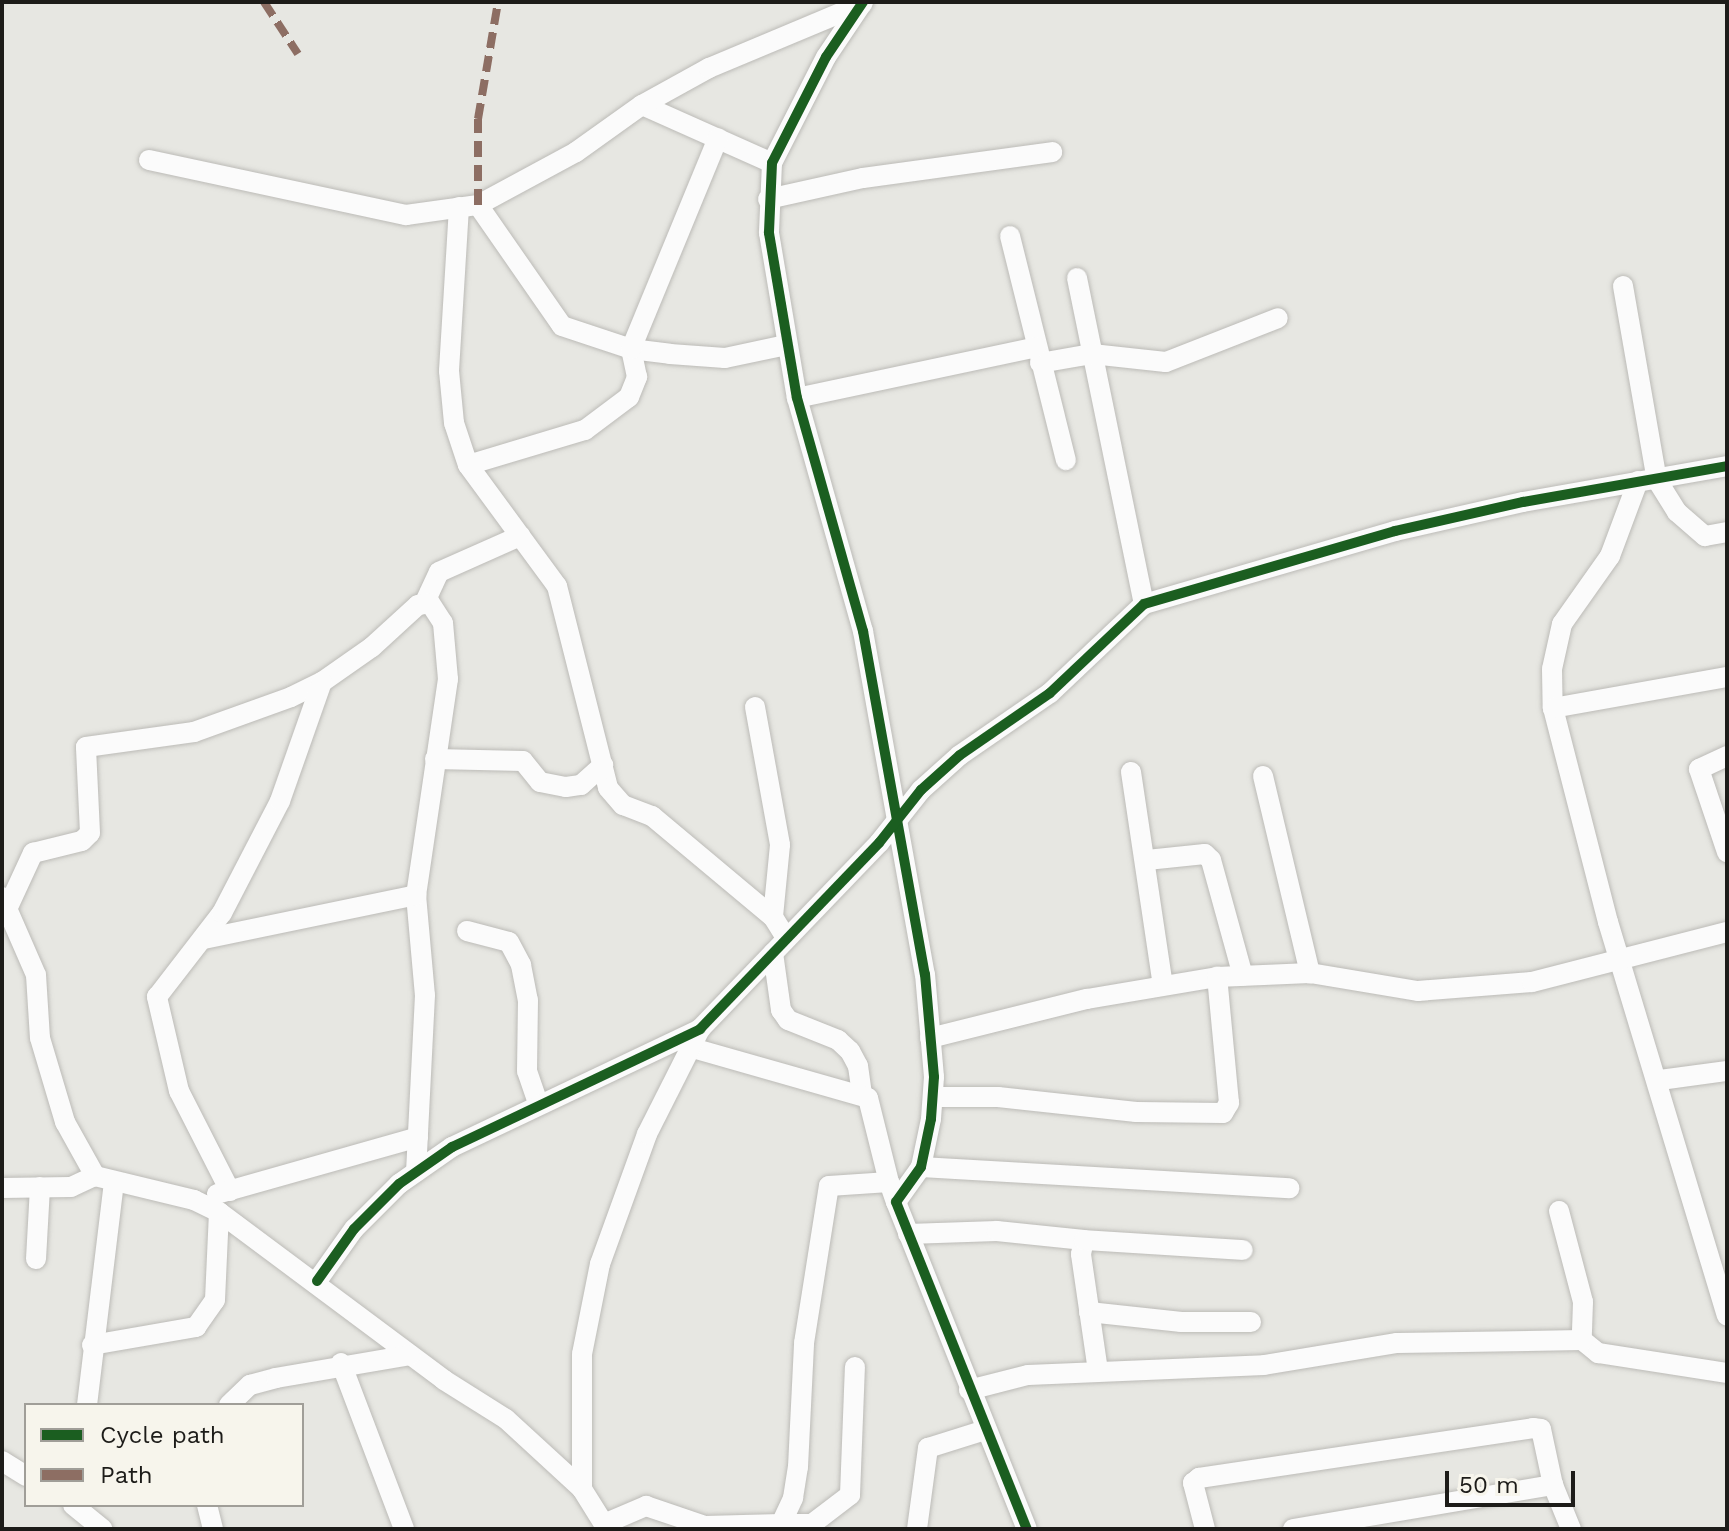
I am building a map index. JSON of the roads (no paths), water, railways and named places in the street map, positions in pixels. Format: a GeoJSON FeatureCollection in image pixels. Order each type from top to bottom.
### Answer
{"type":"FeatureCollection","features":[{"type":"Feature","properties":{"kind":"street"},"geometry":{"type":"LineString","coordinates":[[149,160],[406,215],[469,206],[611,131],[642,105],[709,68],[862,3]]}},
{"type":"Feature","properties":{"kind":"street"},"geometry":{"type":"LineString","coordinates":[[781,1524],[793,1498],[798,1467],[804,1343],[829,1186],[893,1192],[921,1167],[933,1097],[930,1038],[900,815],[863,631],[797,398],[786,345],[768,199],[772,163],[826,57],[862,3]]}},
{"type":"Feature","properties":{"kind":"street"},"geometry":{"type":"LineString","coordinates":[[642,105],[772,163]]}},
{"type":"Feature","properties":{"kind":"street"},"geometry":{"type":"LineString","coordinates":[[468,465],[585,430],[629,397],[637,377],[631,349],[718,138]]}},
{"type":"Feature","properties":{"kind":"street"},"geometry":{"type":"LineString","coordinates":[[768,199],[863,178],[1052,152]]}},
{"type":"Feature","properties":{"kind":"street"},"geometry":{"type":"LineString","coordinates":[[469,206],[562,326],[631,349],[725,358],[786,345]]}},
{"type":"Feature","properties":{"kind":"street"},"geometry":{"type":"LineString","coordinates":[[469,206],[449,371],[454,423],[468,465],[557,586],[608,788],[623,805],[652,816],[773,917]]}},
{"type":"Feature","properties":{"kind":"street"},"geometry":{"type":"LineString","coordinates":[[1010,236],[1066,460]]}},
{"type":"Feature","properties":{"kind":"street"},"geometry":{"type":"LineString","coordinates":[[1077,278],[1144,604]]}},
{"type":"Feature","properties":{"kind":"street"},"geometry":{"type":"LineString","coordinates":[[1623,286],[1648,481],[1610,556],[1562,624],[1552,669],[1553,708],[1608,922],[1660,1080],[1727,1315]]}},
{"type":"Feature","properties":{"kind":"street"},"geometry":{"type":"LineString","coordinates":[[797,398],[1038,355],[1092,354],[1166,362],[1278,318]]}},
{"type":"Feature","properties":{"kind":"street"},"geometry":{"type":"LineString","coordinates":[[582,1489],[582,1354],[600,1264],[647,1134],[689,1047],[700,1029],[960,755],[1050,693],[1144,604],[1395,531],[1727,466]]}},
{"type":"Feature","properties":{"kind":"street"},"geometry":{"type":"LineString","coordinates":[[1648,481],[1705,536],[1727,532]]}},
{"type":"Feature","properties":{"kind":"street"},"geometry":{"type":"LineString","coordinates":[[87,1403],[104,1179],[65,1122],[40,1038],[36,975],[5,902],[33,853],[82,841],[90,833],[86,747],[194,732],[322,682],[425,602],[439,572],[520,536]]}},
{"type":"Feature","properties":{"kind":"street"},"geometry":{"type":"LineString","coordinates":[[416,1172],[425,995],[416,895],[446,700],[447,643],[439,612],[425,602]]}},
{"type":"Feature","properties":{"kind":"street"},"geometry":{"type":"LineString","coordinates":[[1553,708],[1727,677]]}},
{"type":"Feature","properties":{"kind":"street"},"geometry":{"type":"LineString","coordinates":[[230,1191],[179,1091],[157,1006],[160,990],[204,939],[280,801],[322,682]]}},
{"type":"Feature","properties":{"kind":"street"},"geometry":{"type":"LineString","coordinates":[[755,707],[780,845],[773,917],[780,946],[781,1010],[788,1020],[838,1040],[850,1051],[862,1094]]}},
{"type":"Feature","properties":{"kind":"street"},"geometry":{"type":"LineString","coordinates":[[1727,756],[1706,761],[1699,769],[1727,852]]}},
{"type":"Feature","properties":{"kind":"street"},"geometry":{"type":"LineString","coordinates":[[435,759],[523,761],[540,782],[566,787],[581,785],[603,765]]}},
{"type":"Feature","properties":{"kind":"street"},"geometry":{"type":"LineString","coordinates":[[1131,772],[1147,860],[1163,985]]}},
{"type":"Feature","properties":{"kind":"street"},"geometry":{"type":"LineString","coordinates":[[1263,776],[1310,973]]}},
{"type":"Feature","properties":{"kind":"street"},"geometry":{"type":"LineString","coordinates":[[1147,860],[1205,854],[1211,860],[1243,976]]}},
{"type":"Feature","properties":{"kind":"street"},"geometry":{"type":"LineString","coordinates":[[204,939],[416,895]]}},
{"type":"Feature","properties":{"kind":"street"},"geometry":{"type":"LineString","coordinates":[[467,931],[509,942],[521,965],[528,1000],[527,1071],[538,1103]]}},
{"type":"Feature","properties":{"kind":"street"},"geometry":{"type":"LineString","coordinates":[[930,1038],[1163,985],[1217,977],[1310,973],[1418,991],[1532,982],[1727,932]]}},
{"type":"Feature","properties":{"kind":"street"},"geometry":{"type":"LineString","coordinates":[[933,1097],[998,1097],[1136,1112],[1223,1113],[1229,1103],[1217,977]]}},
{"type":"Feature","properties":{"kind":"street"},"geometry":{"type":"LineString","coordinates":[[317,1281],[354,1229],[416,1172],[452,1147],[538,1103],[700,1029]]}},
{"type":"Feature","properties":{"kind":"street"},"geometry":{"type":"LineString","coordinates":[[689,1047],[862,1094],[873,1104],[893,1192],[908,1234],[1027,1529]]}},
{"type":"Feature","properties":{"kind":"street"},"geometry":{"type":"LineString","coordinates":[[1660,1080],[1727,1071]]}},
{"type":"Feature","properties":{"kind":"street"},"geometry":{"type":"LineString","coordinates":[[194,1200],[418,1137]]}},
{"type":"Feature","properties":{"kind":"street"},"geometry":{"type":"LineString","coordinates":[[921,1167],[1289,1188]]}},
{"type":"Feature","properties":{"kind":"street"},"geometry":{"type":"LineString","coordinates":[[2,1188],[71,1187],[104,1179],[194,1200],[219,1212],[317,1281],[410,1355],[506,1419],[582,1489],[605,1526],[646,1506],[705,1526],[812,1524],[850,1495],[855,1367]]}},
{"type":"Feature","properties":{"kind":"street"},"geometry":{"type":"LineString","coordinates":[[36,1259],[40,1187]]}},
{"type":"Feature","properties":{"kind":"street"},"geometry":{"type":"LineString","coordinates":[[1559,1211],[1583,1302],[1582,1340]]}},
{"type":"Feature","properties":{"kind":"street"},"geometry":{"type":"LineString","coordinates":[[92,1345],[196,1327],[215,1300],[219,1212]]}},
{"type":"Feature","properties":{"kind":"street"},"geometry":{"type":"LineString","coordinates":[[908,1234],[997,1231],[1243,1250]]}},
{"type":"Feature","properties":{"kind":"street"},"geometry":{"type":"LineString","coordinates":[[1084,1240],[1089,1312],[1098,1371]]}},
{"type":"Feature","properties":{"kind":"street"},"geometry":{"type":"LineString","coordinates":[[1089,1312],[1181,1322],[1251,1322]]}},
{"type":"Feature","properties":{"kind":"street"},"geometry":{"type":"LineString","coordinates":[[969,1390],[1028,1375],[1264,1365],[1397,1343],[1582,1340],[1598,1353],[1727,1373]]}},
{"type":"Feature","properties":{"kind":"street"},"geometry":{"type":"LineString","coordinates":[[231,1403],[250,1385],[341,1363],[410,1355]]}},
{"type":"Feature","properties":{"kind":"street"},"geometry":{"type":"LineString","coordinates":[[341,1363],[404,1529]]}},
{"type":"Feature","properties":{"kind":"street"},"geometry":{"type":"LineString","coordinates":[[1205,1529],[1193,1483],[1199,1478],[1533,1428],[1541,1429],[1553,1485],[1571,1529]]}},
{"type":"Feature","properties":{"kind":"street"},"geometry":{"type":"LineString","coordinates":[[917,1529],[928,1448],[985,1430]]}},
{"type":"Feature","properties":{"kind":"street"},"geometry":{"type":"LineString","coordinates":[[2,1461],[24,1475]]}},
{"type":"Feature","properties":{"kind":"street"},"geometry":{"type":"LineString","coordinates":[[1293,1529],[1553,1485]]}},
{"type":"Feature","properties":{"kind":"street"},"geometry":{"type":"LineString","coordinates":[[79,1507],[103,1529]]}},
{"type":"Feature","properties":{"kind":"street"},"geometry":{"type":"LineString","coordinates":[[208,1507],[213,1529]]}}]}
